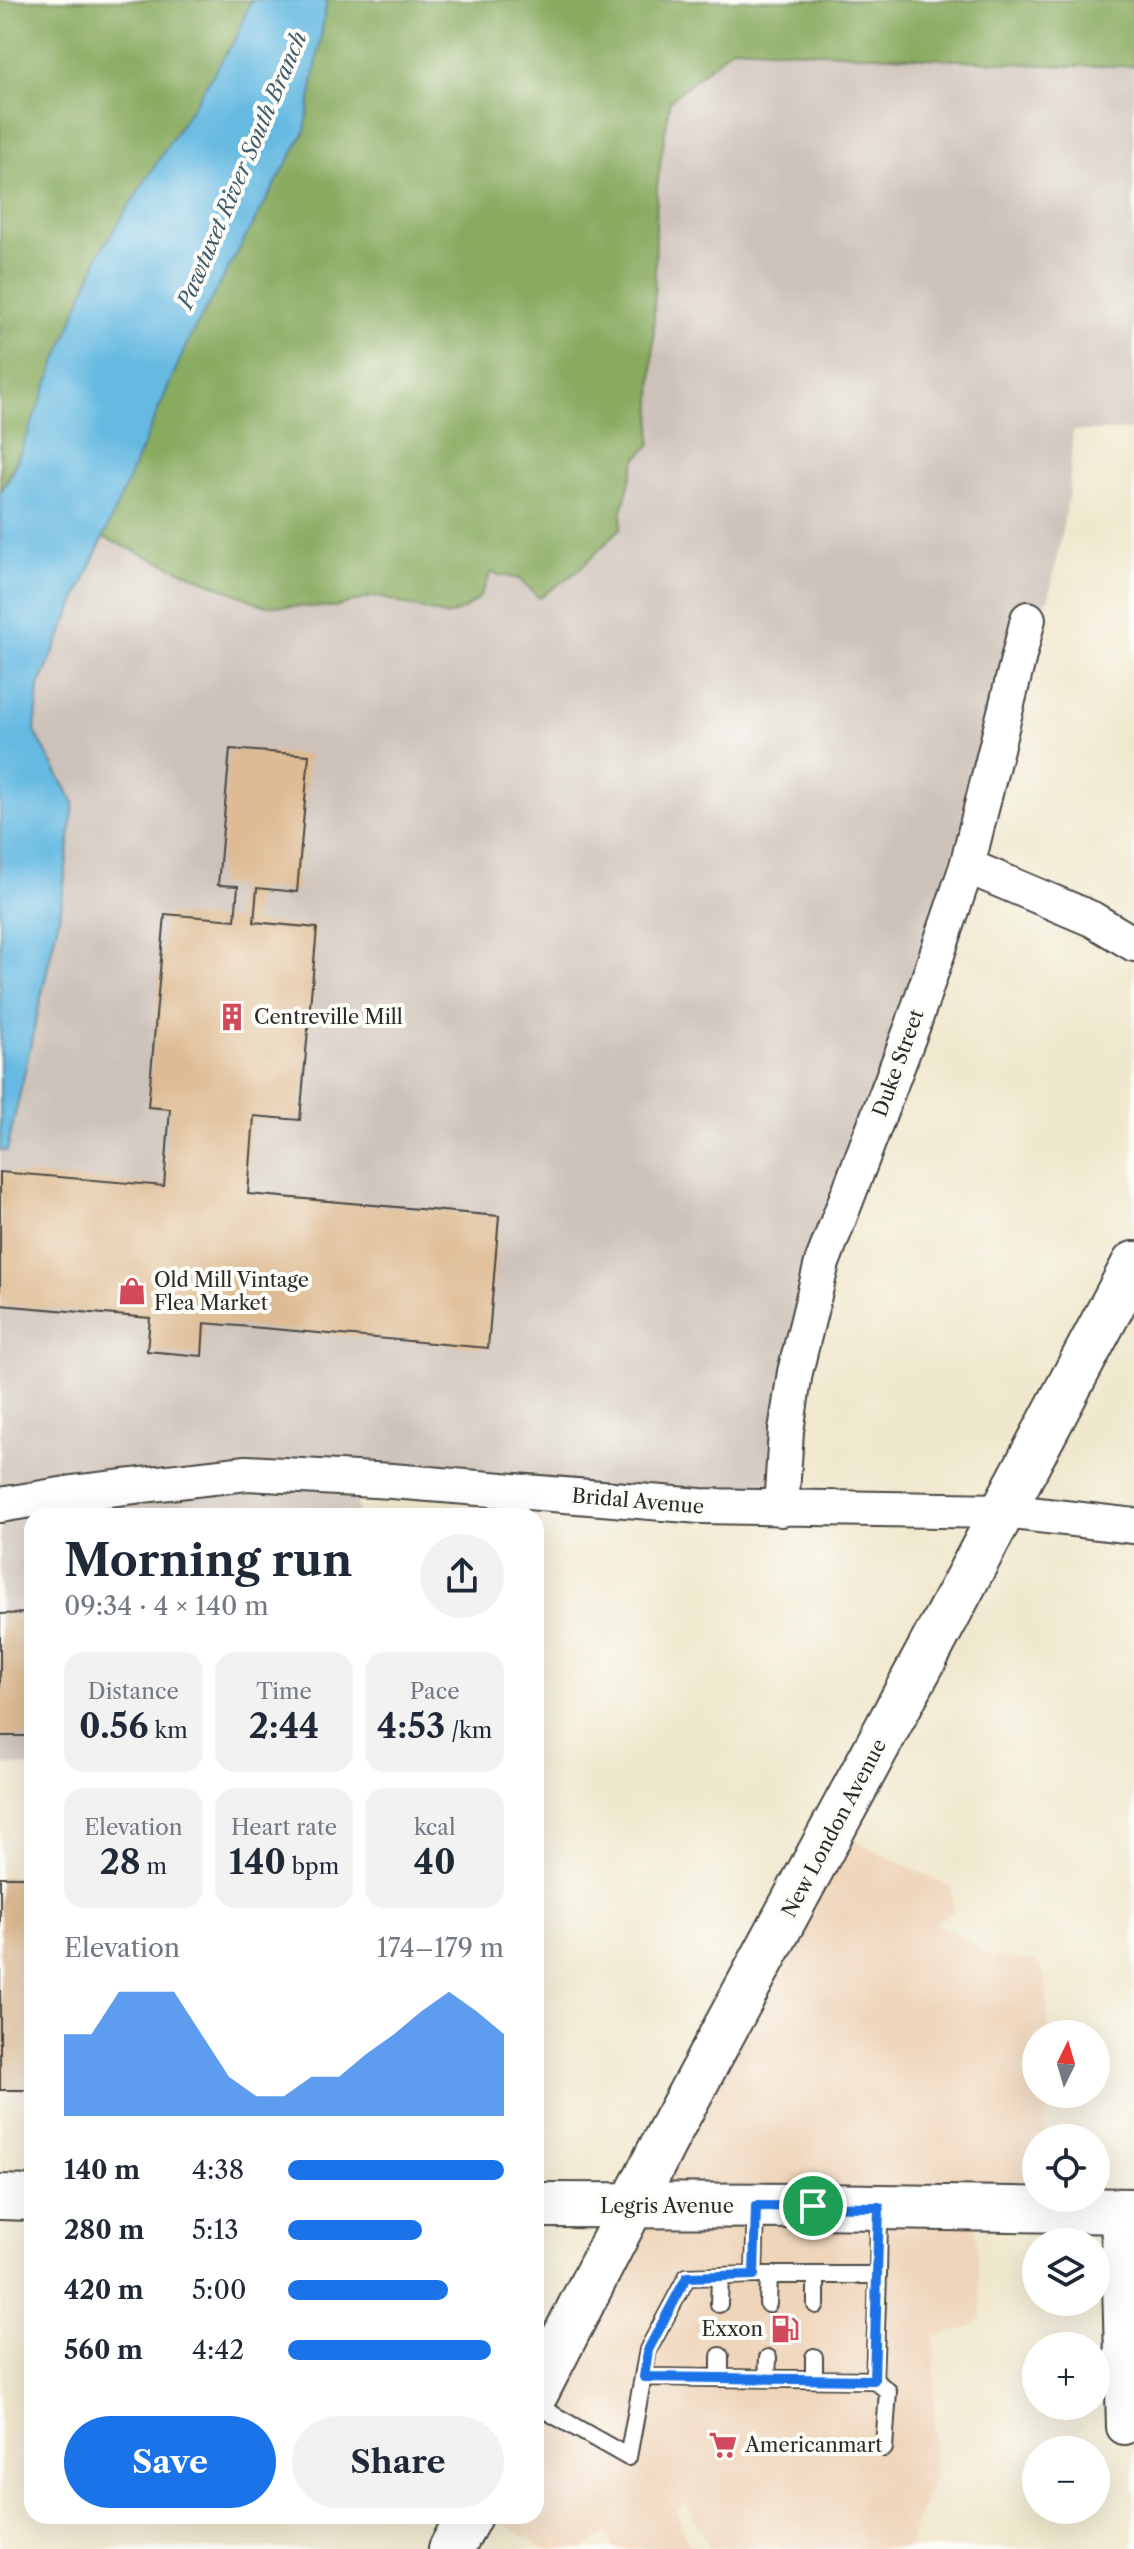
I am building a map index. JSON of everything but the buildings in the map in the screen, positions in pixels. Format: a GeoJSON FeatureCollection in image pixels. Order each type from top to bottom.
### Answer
{"type":"FeatureCollection","features":[{"type":"Feature","properties":{"kind":"main road","name":"New London Avenue"},"geometry":{"type":"LineString","coordinates":[[544,2377],[631,2207],[1134,1264]]}},
{"type":"Feature","properties":{"kind":"main road"},"geometry":{"type":"LineString","coordinates":[[0,2197],[24,2198]]}},
{"type":"Feature","properties":{"kind":"main road","name":"Legris Avenue"},"geometry":{"type":"LineString","coordinates":[[544,2205],[1126,2211]]}},
{"type":"Feature","properties":{"kind":"main road"},"geometry":{"type":"LineString","coordinates":[[451,2549],[465,2524]]}},
{"type":"Feature","properties":{"kind":"street","name":"Duke Street"},"geometry":{"type":"LineString","coordinates":[[781,1509],[786,1431],[795,1372],[822,1263],[913,1025],[967,866],[1028,619]]}},
{"type":"Feature","properties":{"kind":"street"},"geometry":{"type":"LineString","coordinates":[[967,866],[1092,919],[1134,944]]}},
{"type":"Feature","properties":{"kind":"street","name":"Bridal Avenue"},"geometry":{"type":"LineString","coordinates":[[0,1505],[73,1493],[247,1473],[392,1481],[700,1506],[1003,1511],[1134,1526]]}},
{"type":"Feature","properties":{"kind":"street"},"geometry":{"type":"LineString","coordinates":[[1124,2427],[1126,2211]]}},
{"type":"Feature","properties":{"kind":"lane"},"geometry":{"type":"LineString","coordinates":[[756,2206],[762,2275],[768,2304]]}},
{"type":"Feature","properties":{"kind":"lane"},"geometry":{"type":"LineString","coordinates":[[874,2380],[879,2207]]}},
{"type":"Feature","properties":{"kind":"lane"},"geometry":{"type":"LineString","coordinates":[[816,2275],[816,2305]]}},
{"type":"Feature","properties":{"kind":"lane"},"geometry":{"type":"LineString","coordinates":[[544,2410],[628,2457],[648,2350],[687,2277],[878,2275]]}},
{"type":"Feature","properties":{"kind":"lane"},"geometry":{"type":"LineString","coordinates":[[719,2304],[720,2276]]}},
{"type":"Feature","properties":{"kind":"lane"},"geometry":{"type":"LineString","coordinates":[[720,2356],[720,2378]]}},
{"type":"Feature","properties":{"kind":"lane"},"geometry":{"type":"LineString","coordinates":[[814,2357],[814,2379]]}},
{"type":"Feature","properties":{"kind":"lane"},"geometry":{"type":"LineString","coordinates":[[767,2378],[768,2358]]}},
{"type":"Feature","properties":{"kind":"lane"},"geometry":{"type":"LineString","coordinates":[[644,2377],[874,2380],[888,2391],[884,2448]]}},
{"type":"Feature","properties":{"kind":"shaded area"},"geometry":{"type":"Polygon","coordinates":[[[733,47],[1064,66],[1134,66],[1134,431],[1073,431],[1069,493],[1049,598],[1027,622],[822,1266],[780,1517],[354,1488],[358,1508],[24,1508],[24,1766],[0,1765],[0,1150],[6,1151],[74,803],[34,731],[39,686],[102,537],[265,606],[335,607],[375,596],[447,616],[490,573],[519,579],[621,528],[622,511],[636,458],[657,186],[670,100],[733,47]]]}},
{"type":"Feature","properties":{"kind":"shaded area"},"geometry":{"type":"Polygon","coordinates":[[[833,1831],[951,1887],[954,1910],[934,1923],[965,1938],[984,1954],[1037,1962],[1046,1979],[1047,2020],[1022,2020],[1022,2108],[1050,2108],[1045,2124],[1022,2124],[1022,2202],[975,2217],[982,2318],[971,2327],[935,2336],[933,2478],[907,2549],[710,2549],[686,2503],[677,2510],[689,2549],[614,2549],[607,2533],[585,2549],[544,2549],[505,2524],[544,2524],[544,2375],[833,1831]]]}},
{"type":"Feature","properties":{"kind":"green space"},"geometry":{"type":"Polygon","coordinates":[[[0,0],[251,0],[236,38],[0,492],[0,0]]]}},
{"type":"Feature","properties":{"kind":"green space"},"geometry":{"type":"Polygon","coordinates":[[[327,0],[1134,0],[1134,66],[1064,66],[733,47],[670,100],[657,186],[651,444],[636,459],[622,511],[621,528],[579,570],[539,598],[519,579],[491,573],[479,598],[463,610],[447,616],[375,596],[335,607],[265,606],[102,537],[189,339],[305,131],[327,0]]]}},
{"type":"Feature","properties":{"kind":"water","name":"Pawtuxet River South Branch"},"geometry":{"type":"Polygon","coordinates":[[[251,0],[327,0],[305,131],[189,339],[39,686],[35,732],[74,803],[61,908],[7,1151],[0,1150],[0,492],[10,478],[100,252],[236,38],[251,0]]]}},
{"type":"Feature","properties":{"kind":"place","name":"Centreville Mill"},"geometry":{"type":"Point","coordinates":[232,1017]}},
{"type":"Feature","properties":{"kind":"place","name":"Old Mill Vintage Flea Market"},"geometry":{"type":"Point","coordinates":[132,1291]}},
{"type":"Feature","properties":{"kind":"place","name":"Exxon"},"geometry":{"type":"Point","coordinates":[785,2329]}},
{"type":"Feature","properties":{"kind":"place","name":"Americanmart"},"geometry":{"type":"Point","coordinates":[723,2445]}},
{"type":"Feature","properties":{"kind":"route"},"geometry":{"type":"LineString","coordinates":[[756,2206],[813,2206],[879,2207],[874,2380],[644,2377],[648,2350],[687,2277],[754,2275],[756,2206]]}}]}
